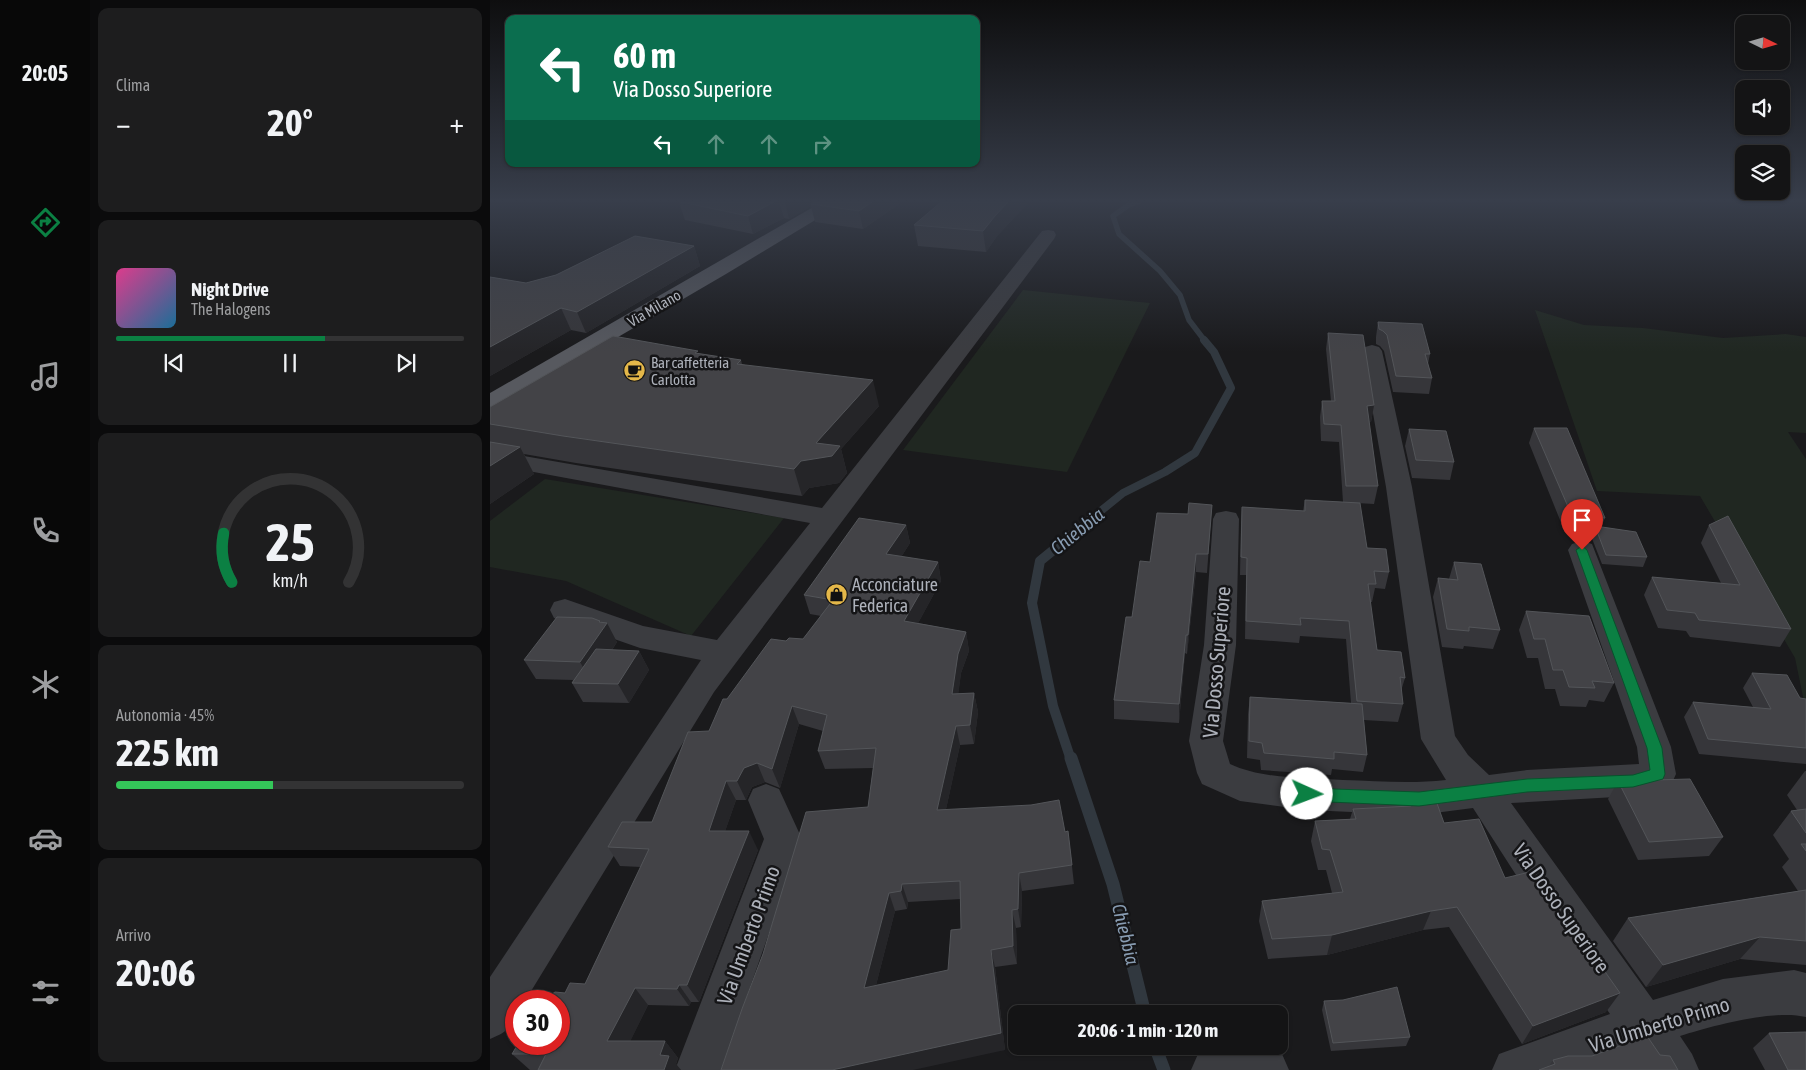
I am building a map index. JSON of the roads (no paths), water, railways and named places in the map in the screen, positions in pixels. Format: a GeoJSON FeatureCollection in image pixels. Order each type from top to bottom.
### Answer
{"type":"FeatureCollection","features":[{"type":"Feature","properties":{"kind":"main road","name":"Via Milano"},"geometry":{"type":"LineString","coordinates":[[493,399],[750,252]]}},
{"type":"Feature","properties":{"kind":"street"},"geometry":{"type":"LineString","coordinates":[[490,1017],[702,683],[1035,252]]}},
{"type":"Feature","properties":{"kind":"street","name":"Via Dosso Superiore"},"geometry":{"type":"LineString","coordinates":[[1372,351],[1399,487],[1438,739],[1455,766],[1482,791],[1676,1070]]}},
{"type":"Feature","properties":{"kind":"street"},"geometry":{"type":"LineString","coordinates":[[490,457],[829,518]]}},
{"type":"Feature","properties":{"kind":"street","name":"Via Dosso Superiore"},"geometry":{"type":"LineString","coordinates":[[1226,519],[1220,645],[1206,741],[1215,774],[1240,786],[1307,794],[1419,799],[1527,786],[1633,781],[1658,774],[1654,748],[1582,550]]}},
{"type":"Feature","properties":{"kind":"street"},"geometry":{"type":"LineString","coordinates":[[565,610],[640,637],[724,653]]}},
{"type":"Feature","properties":{"kind":"street","name":"Via Umberto Primo"},"geometry":{"type":"LineString","coordinates":[[698,1070],[783,839],[766,800]]}},
{"type":"Feature","properties":{"kind":"street","name":"Via Umberto Primo"},"geometry":{"type":"LineString","coordinates":[[1516,1070],[1643,1025],[1723,1001],[1794,992],[1806,995]]}},
{"type":"Feature","properties":{"kind":"waterway","name":"Chiebbia"},"geometry":{"type":"LineString","coordinates":[[1139,252],[1160,271],[1180,295],[1189,320],[1205,341]]}},
{"type":"Feature","properties":{"kind":"waterway","name":"Chiebbia"},"geometry":{"type":"LineString","coordinates":[[1087,522],[1123,493],[1165,472],[1195,453],[1231,388],[1214,352],[1204,340]]}},
{"type":"Feature","properties":{"kind":"waterway","name":"Chiebbia"},"geometry":{"type":"LineString","coordinates":[[1071,760],[1053,706],[1032,603],[1040,561],[1089,521]]}},
{"type":"Feature","properties":{"kind":"waterway","name":"Chiebbia"},"geometry":{"type":"LineString","coordinates":[[1071,758],[1113,884],[1143,1005]]}},
{"type":"Feature","properties":{"kind":"waterway","name":"Chiebbia"},"geometry":{"type":"LineString","coordinates":[[1158,1055],[1164,1070]]}},
{"type":"Feature","properties":{"kind":"place","name":"Bar caffetteria Carlotta"},"geometry":{"type":"Point","coordinates":[635,371]}},
{"type":"Feature","properties":{"kind":"place","name":"Acconciature Federica"},"geometry":{"type":"Point","coordinates":[836,594]}}]}
